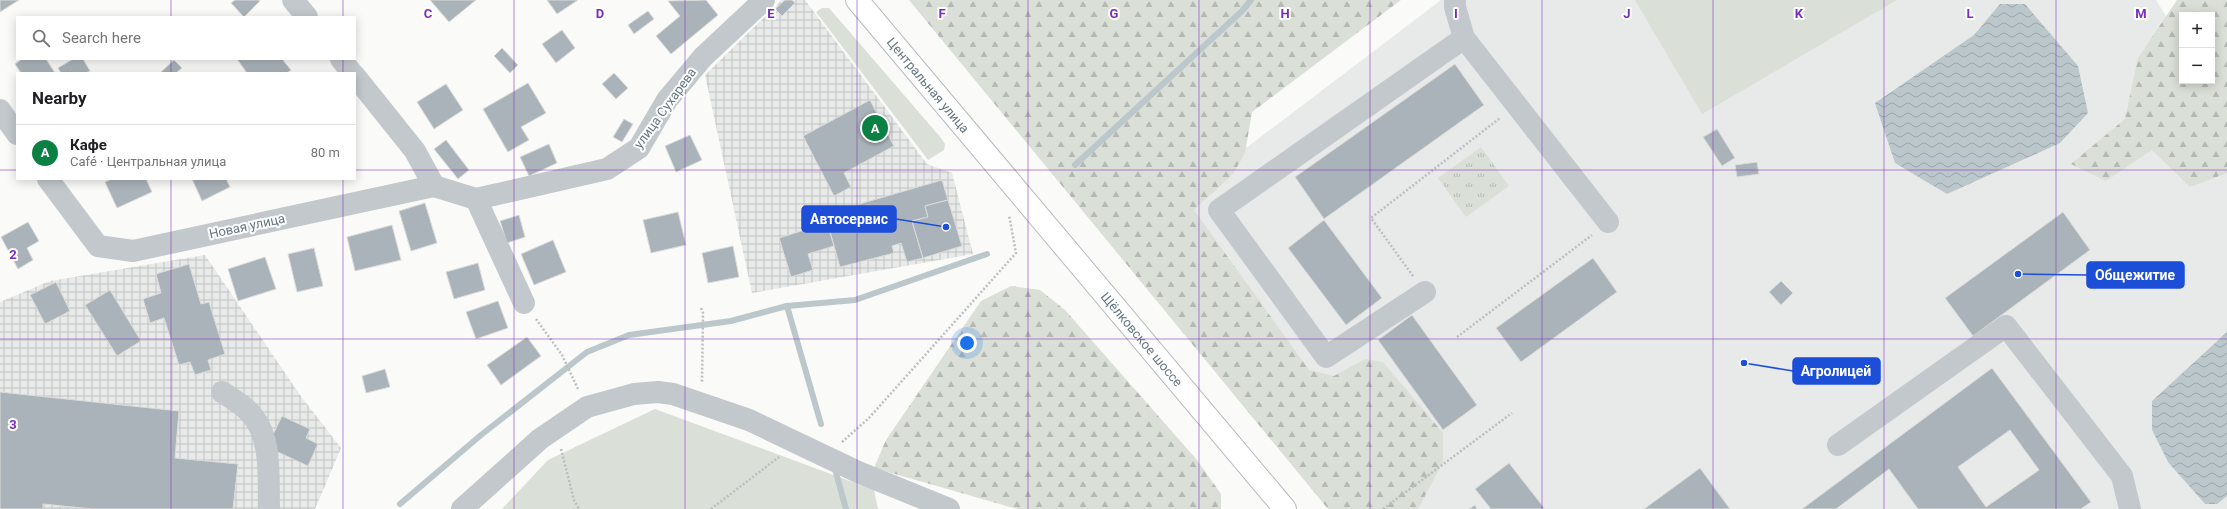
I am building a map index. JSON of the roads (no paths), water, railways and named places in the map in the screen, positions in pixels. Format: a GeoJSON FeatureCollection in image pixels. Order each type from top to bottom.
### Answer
{"type":"FeatureCollection","features":[{"type":"Feature","properties":{"kind":"main road","name":"Центральная улица"},"geometry":{"type":"LineString","coordinates":[[857,0],[1001,168]]}},
{"type":"Feature","properties":{"kind":"main road","name":"Щёлковское шоссе"},"geometry":{"type":"LineString","coordinates":[[1001,168],[1284,509]]}},
{"type":"Feature","properties":{"kind":"street"},"geometry":{"type":"LineString","coordinates":[[293,0],[306,16]]}},
{"type":"Feature","properties":{"kind":"street","name":"улица Сухарева"},"geometry":{"type":"LineString","coordinates":[[476,199],[607,170],[639,148],[667,100],[703,57],[764,0]]}},
{"type":"Feature","properties":{"kind":"street"},"geometry":{"type":"LineString","coordinates":[[1455,0],[1455,7],[1464,38],[1608,222]]}},
{"type":"Feature","properties":{"kind":"street"},"geometry":{"type":"LineString","coordinates":[[1425,292],[1326,357],[1219,210],[1464,38]]}},
{"type":"Feature","properties":{"kind":"street"},"geometry":{"type":"LineString","coordinates":[[342,60],[351,72]]}},
{"type":"Feature","properties":{"kind":"street"},"geometry":{"type":"LineString","coordinates":[[356,77],[415,151],[434,186]]}},
{"type":"Feature","properties":{"kind":"street"},"geometry":{"type":"LineString","coordinates":[[0,110],[16,133]]}},
{"type":"Feature","properties":{"kind":"street","name":"Новая улица"},"geometry":{"type":"LineString","coordinates":[[49,180],[98,246],[133,251],[434,186],[476,199]]}},
{"type":"Feature","properties":{"kind":"street"},"geometry":{"type":"LineString","coordinates":[[476,199],[524,303]]}},
{"type":"Feature","properties":{"kind":"street"},"geometry":{"type":"LineString","coordinates":[[1838,445],[2006,326],[2122,476],[2130,509]]}},
{"type":"Feature","properties":{"kind":"street"},"geometry":{"type":"LineString","coordinates":[[222,392],[250,412],[262,432],[268,466],[269,509]]}},
{"type":"Feature","properties":{"kind":"street"},"geometry":{"type":"LineString","coordinates":[[462,509],[540,439],[587,407],[634,394],[658,392],[674,394],[749,420],[797,444],[949,509]]}},
{"type":"Feature","properties":{"kind":"water"},"geometry":{"type":"Polygon","coordinates":[[[2000,4],[2025,4],[2078,66],[2088,113],[2060,143],[1947,194],[1895,163],[1875,103],[1974,35],[2000,4]]]}},
{"type":"Feature","properties":{"kind":"water"},"geometry":{"type":"Polygon","coordinates":[[[2227,332],[2227,496],[2217,504],[2205,504],[2168,462],[2152,430],[2152,401],[2227,332]]]}},
{"type":"Feature","properties":{"kind":"waterway"},"geometry":{"type":"LineString","coordinates":[[1075,165],[1242,11],[1251,0]]}},
{"type":"Feature","properties":{"kind":"waterway"},"geometry":{"type":"LineString","coordinates":[[400,504],[481,435],[587,352],[629,335],[731,321],[787,306],[855,300],[987,254]]}},
{"type":"Feature","properties":{"kind":"waterway"},"geometry":{"type":"LineString","coordinates":[[787,306],[821,424]]}},
{"type":"Feature","properties":{"kind":"waterway"},"geometry":{"type":"LineString","coordinates":[[835,469],[846,509]]}},
{"type":"Feature","properties":{"kind":"place","name":"Кафе"},"geometry":{"type":"Point","coordinates":[875,128]}},
{"type":"Feature","properties":{"kind":"place","name":"Автосервис"},"geometry":{"type":"Point","coordinates":[946,227]}},
{"type":"Feature","properties":{"kind":"place","name":"Общежитие"},"geometry":{"type":"Point","coordinates":[2018,274]}},
{"type":"Feature","properties":{"kind":"place","name":"Агролицей"},"geometry":{"type":"Point","coordinates":[1744,363]}}]}
